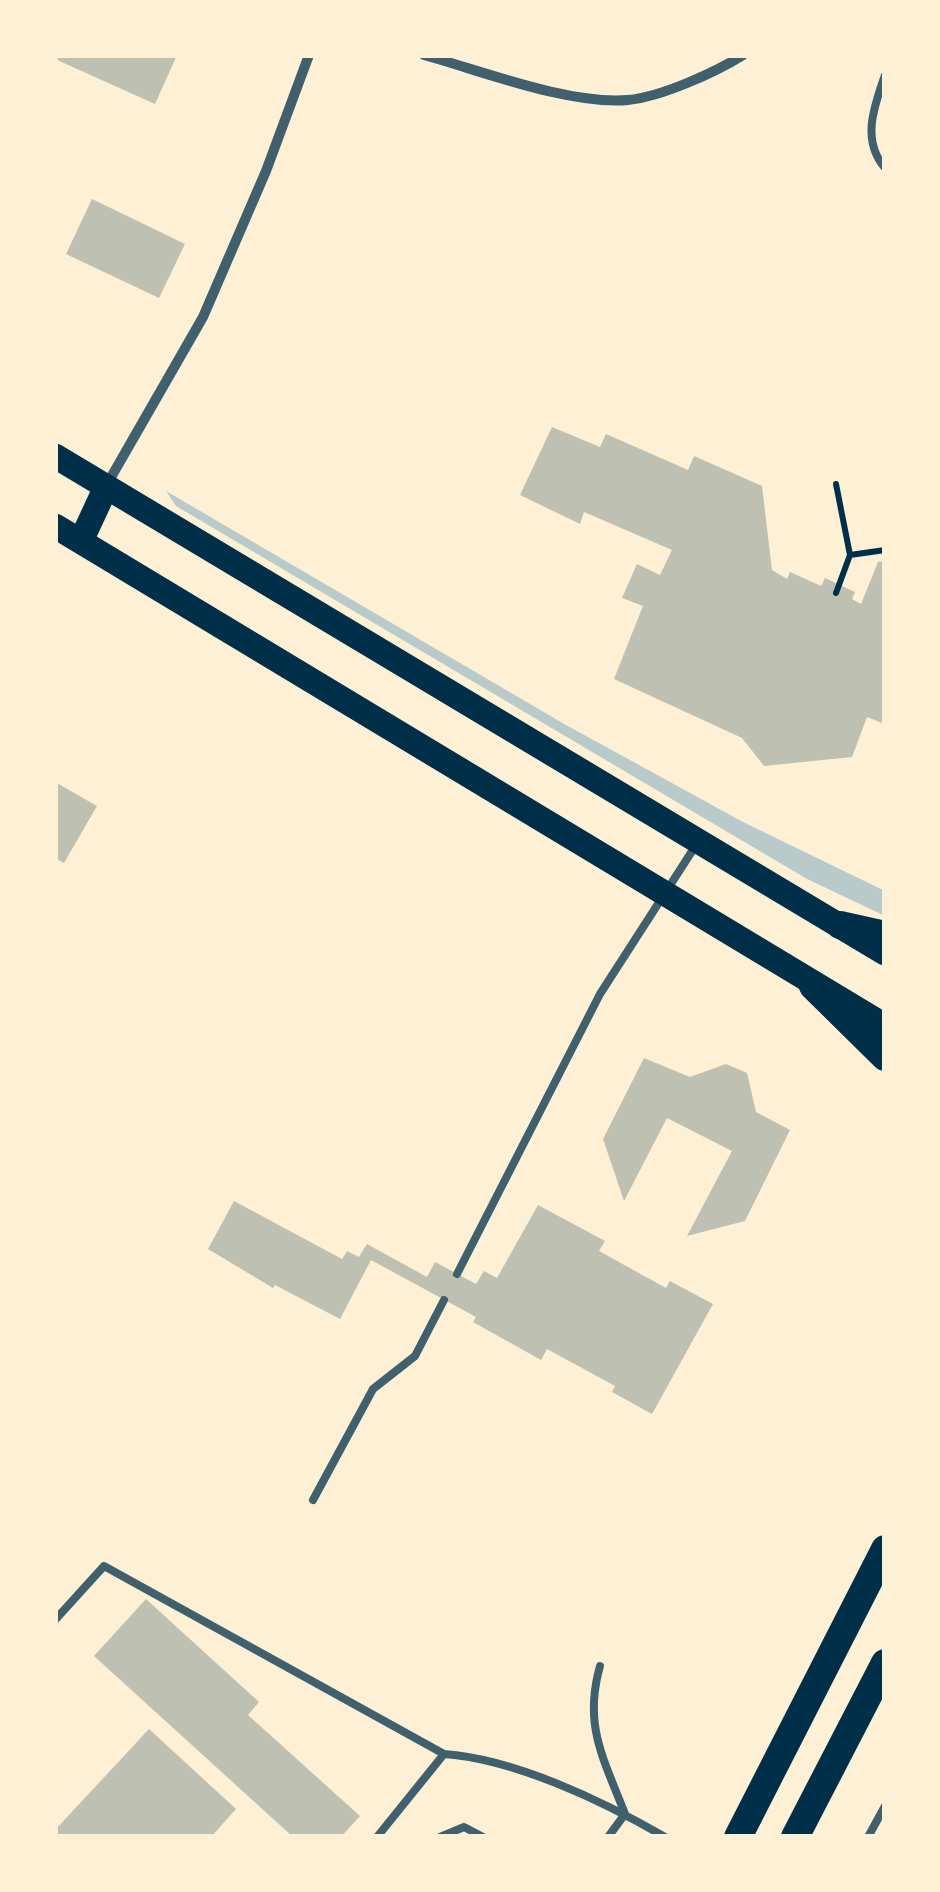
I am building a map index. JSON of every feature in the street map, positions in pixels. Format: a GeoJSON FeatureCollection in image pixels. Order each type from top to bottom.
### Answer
{"type":"FeatureCollection","features":[{"type":"Feature","properties":{"kind":"highway"},"geometry":{"type":"LineString","coordinates":[[840,925],[885,936]]}},
{"type":"Feature","properties":{"kind":"highway"},"geometry":{"type":"LineString","coordinates":[[813,986],[885,1056]]}},
{"type":"Feature","properties":{"kind":"highway"},"geometry":{"type":"LineString","coordinates":[[738,1837],[885,1550]]}},
{"type":"Feature","properties":{"kind":"highway"},"geometry":{"type":"LineString","coordinates":[[795,1837],[885,1663]]}},
{"type":"Feature","properties":{"kind":"main road"},"geometry":{"type":"LineString","coordinates":[[55,456],[885,952]]}},
{"type":"Feature","properties":{"kind":"main road"},"geometry":{"type":"LineString","coordinates":[[81,541],[106,487]]}},
{"type":"Feature","properties":{"kind":"main road"},"geometry":{"type":"LineString","coordinates":[[55,526],[885,1026]]}},
{"type":"Feature","properties":{"kind":"street"},"geometry":{"type":"LineString","coordinates":[[106,487],[203,316],[254,201],[309,55]]}},
{"type":"Feature","properties":{"kind":"street"},"geometry":{"type":"LineString","coordinates":[[424,55],[553,92],[629,100],[720,70],[744,55]]}},
{"type":"Feature","properties":{"kind":"lane"},"geometry":{"type":"LineString","coordinates":[[885,75],[872,116],[872,152],[885,168]]}},
{"type":"Feature","properties":{"kind":"lane"},"geometry":{"type":"LineString","coordinates":[[457,1274],[600,994],[698,841]]}},
{"type":"Feature","properties":{"kind":"lane"},"geometry":{"type":"LineString","coordinates":[[312,1500],[373,1389],[415,1356],[444,1300]]}},
{"type":"Feature","properties":{"kind":"lane"},"geometry":{"type":"LineString","coordinates":[[55,1620],[104,1566],[444,1754],[481,1757],[625,1814],[664,1837]]}},
{"type":"Feature","properties":{"kind":"lane"},"geometry":{"type":"LineString","coordinates":[[600,1666],[590,1698],[591,1724],[625,1814]]}},
{"type":"Feature","properties":{"kind":"lane"},"geometry":{"type":"LineString","coordinates":[[377,1837],[444,1754]]}},
{"type":"Feature","properties":{"kind":"lane"},"geometry":{"type":"LineString","coordinates":[[868,1837],[884,1810]]}},
{"type":"Feature","properties":{"kind":"lane"},"geometry":{"type":"LineString","coordinates":[[608,1837],[625,1814]]}},
{"type":"Feature","properties":{"kind":"lane"},"geometry":{"type":"LineString","coordinates":[[440,1837],[464,1827],[484,1837]]}},
{"type":"Feature","properties":{"kind":"path"},"geometry":{"type":"LineString","coordinates":[[836,484],[850,555],[836,593]]}},
{"type":"Feature","properties":{"kind":"path"},"geometry":{"type":"LineString","coordinates":[[850,555],[885,550]]}},
{"type":"Feature","properties":{"kind":"shaded area"},"geometry":{"type":"Polygon","coordinates":[[[166,491],[566,725],[743,822],[885,891],[885,916],[807,879],[176,506],[166,491]]]}},
{"type":"Feature","properties":{"kind":"building"},"geometry":{"type":"Polygon","coordinates":[[[55,55],[177,55],[155,104],[55,59],[55,55]]]}},
{"type":"Feature","properties":{"kind":"building"},"geometry":{"type":"Polygon","coordinates":[[[92,199],[185,244],[159,298],[66,254],[92,199]]]}},
{"type":"Feature","properties":{"kind":"building"},"geometry":{"type":"Polygon","coordinates":[[[552,427],[600,447],[606,434],[688,470],[694,456],[762,486],[772,570],[787,579],[790,572],[821,586],[825,578],[855,592],[852,599],[861,604],[878,562],[885,561],[885,715],[882,723],[867,717],[852,757],[764,766],[742,738],[614,679],[643,606],[622,598],[637,564],[660,575],[672,550],[584,512],[580,524],[520,495],[552,427]]]}},
{"type":"Feature","properties":{"kind":"building"},"geometry":{"type":"Polygon","coordinates":[[[55,782],[97,806],[64,863],[55,858],[55,782]]]}},
{"type":"Feature","properties":{"kind":"building"},"geometry":{"type":"Polygon","coordinates":[[[644,1058],[690,1077],[726,1064],[747,1073],[756,1112],[790,1130],[745,1221],[687,1236],[732,1151],[667,1118],[624,1201],[603,1139],[644,1058]]]}},
{"type":"Feature","properties":{"kind":"building"},"geometry":{"type":"Polygon","coordinates":[[[234,1201],[342,1259],[347,1251],[359,1257],[367,1244],[427,1277],[435,1262],[476,1284],[484,1271],[497,1278],[538,1205],[605,1241],[599,1251],[666,1288],[670,1281],[713,1304],[652,1414],[612,1392],[615,1386],[547,1349],[541,1360],[473,1322],[476,1317],[371,1260],[340,1319],[275,1285],[273,1288],[208,1249],[234,1201]]]}},
{"type":"Feature","properties":{"kind":"building"},"geometry":{"type":"Polygon","coordinates":[[[146,1599],[259,1702],[248,1715],[360,1816],[341,1837],[293,1837],[94,1656],[146,1599]]]}},
{"type":"Feature","properties":{"kind":"building"},"geometry":{"type":"Polygon","coordinates":[[[149,1729],[236,1809],[211,1837],[55,1837],[55,1830],[149,1729]]]}}]}
